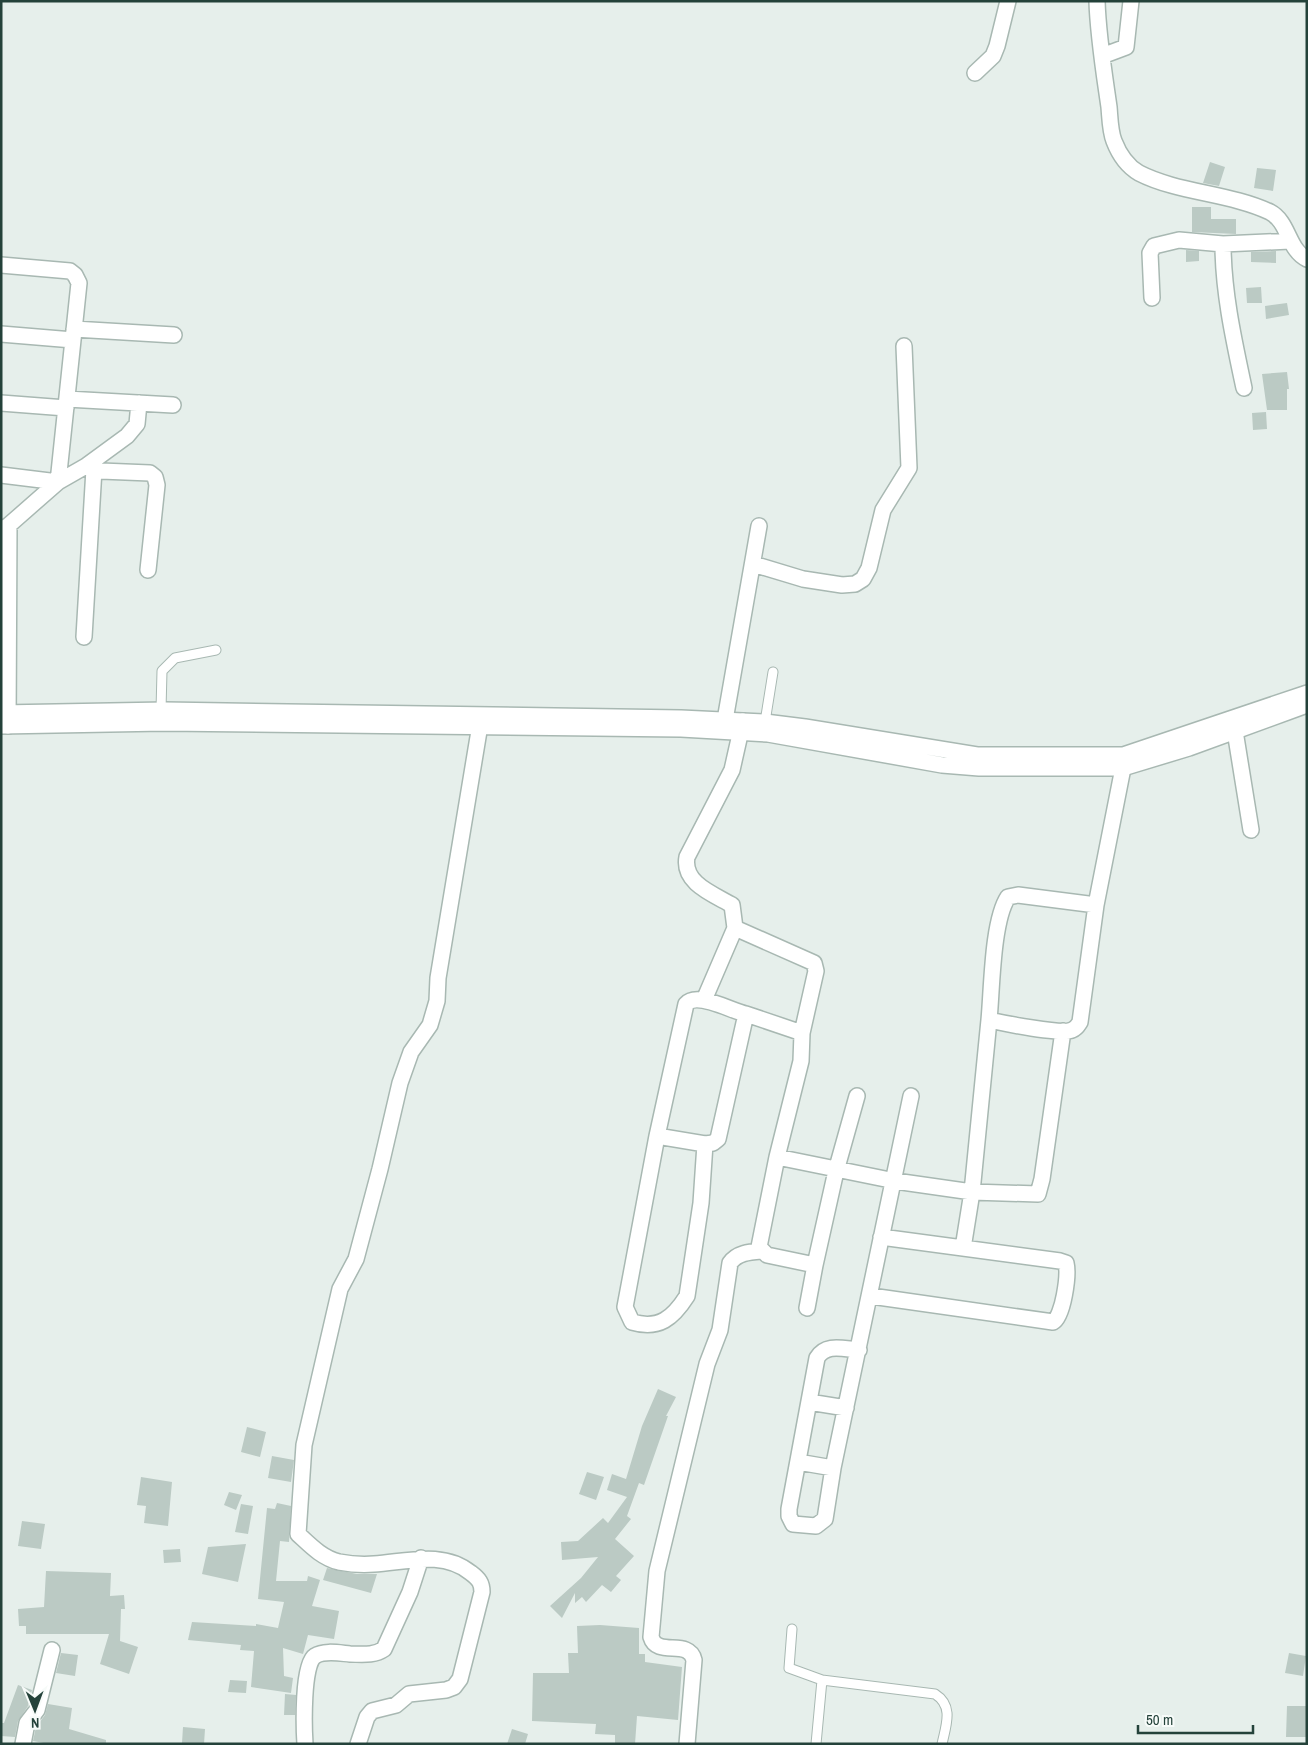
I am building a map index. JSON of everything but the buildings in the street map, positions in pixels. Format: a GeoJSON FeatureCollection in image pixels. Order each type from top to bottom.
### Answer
{"type":"FeatureCollection","features":[{"type":"Feature","properties":{"kind":"street"},"geometry":{"type":"LineString","coordinates":[[975,73],[992,56],[997,46],[1008,1]]}},
{"type":"Feature","properties":{"kind":"street"},"geometry":{"type":"LineString","coordinates":[[1098,1],[1102,56],[1114,140],[1125,162],[1140,173],[1195,190],[1233,199],[1273,214],[1284,226],[1290,241],[1302,256],[1307,259]]}},
{"type":"Feature","properties":{"kind":"street"},"geometry":{"type":"LineString","coordinates":[[1102,56],[1126,47],[1131,1]]}},
{"type":"Feature","properties":{"kind":"street"},"geometry":{"type":"LineString","coordinates":[[1152,298],[1150,253],[1154,246],[1179,240],[1223,244],[1290,241]]}},
{"type":"Feature","properties":{"kind":"street"},"geometry":{"type":"LineString","coordinates":[[1223,244],[1223,266],[1231,325],[1244,388]]}},
{"type":"Feature","properties":{"kind":"street"},"geometry":{"type":"LineString","coordinates":[[1,264],[70,271],[75,275],[79,283],[58,482]]}},
{"type":"Feature","properties":{"kind":"street"},"geometry":{"type":"LineString","coordinates":[[1,334],[174,335]]}},
{"type":"Feature","properties":{"kind":"street"},"geometry":{"type":"LineString","coordinates":[[753,564],[802,580],[842,585],[855,584],[863,580],[869,568],[883,510],[909,468],[904,346]]}},
{"type":"Feature","properties":{"kind":"street"},"geometry":{"type":"LineString","coordinates":[[1,403],[139,403],[173,405]]}},
{"type":"Feature","properties":{"kind":"street"},"geometry":{"type":"LineString","coordinates":[[4,720],[5,528],[58,482],[90,468],[127,436],[137,424],[139,403]]}},
{"type":"Feature","properties":{"kind":"street"},"geometry":{"type":"LineString","coordinates":[[90,468],[127,474],[150,473],[156,477],[157,485],[148,570]]}},
{"type":"Feature","properties":{"kind":"street"},"geometry":{"type":"LineString","coordinates":[[84,637],[90,468]]}},
{"type":"Feature","properties":{"kind":"street"},"geometry":{"type":"LineString","coordinates":[[1,475],[58,482]]}},
{"type":"Feature","properties":{"kind":"street"},"geometry":{"type":"LineString","coordinates":[[725,720],[759,526]]}},
{"type":"Feature","properties":{"kind":"street"},"geometry":{"type":"LineString","coordinates":[[4,720],[164,722],[725,720],[742,728],[768,734],[942,765],[979,768],[1123,768],[1307,693]]}},
{"type":"Feature","properties":{"kind":"street"},"geometry":{"type":"LineString","coordinates":[[4,720],[161,710],[480,726],[681,729],[742,728],[765,722],[977,755],[1123,755],[1234,731],[1307,705]]}},
{"type":"Feature","properties":{"kind":"street"},"geometry":{"type":"LineString","coordinates":[[358,1744],[367,1717],[372,1711],[396,1704],[409,1694],[446,1690],[454,1687],[460,1679],[482,1584],[467,1569],[456,1564],[421,1558],[376,1564],[336,1561],[315,1550],[298,1534],[304,1445],[340,1289],[356,1259],[400,1083],[411,1052],[430,1025],[437,1002],[438,978],[480,726]]}},
{"type":"Feature","properties":{"kind":"street"},"geometry":{"type":"LineString","coordinates":[[704,1000],[735,928],[732,905],[696,883],[686,871],[686,857],[732,770],[742,728]]}},
{"type":"Feature","properties":{"kind":"street"},"geometry":{"type":"LineString","coordinates":[[1234,731],[1250,830]]}},
{"type":"Feature","properties":{"kind":"street"},"geometry":{"type":"LineString","coordinates":[[989,1020],[1063,1031],[1071,1031],[1078,1027],[1096,905],[1123,768]]}},
{"type":"Feature","properties":{"kind":"street"},"geometry":{"type":"LineString","coordinates":[[963,1248],[972,1192],[998,925],[1003,904],[1008,897],[1018,895],[1096,905]]}},
{"type":"Feature","properties":{"kind":"street"},"geometry":{"type":"LineString","coordinates":[[735,928],[814,963],[816,971],[802,1033],[801,1061],[777,1157],[759,1241],[761,1251]]}},
{"type":"Feature","properties":{"kind":"street"},"geometry":{"type":"LineString","coordinates":[[705,1144],[701,1203],[687,1296],[679,1308],[654,1325],[648,1326],[632,1322],[624,1307],[657,1136],[686,1004],[692,1000],[704,1000],[802,1033]]}},
{"type":"Feature","properties":{"kind":"street"},"geometry":{"type":"LineString","coordinates":[[657,1136],[705,1144],[713,1143],[718,1139],[746,1014]]}},
{"type":"Feature","properties":{"kind":"street"},"geometry":{"type":"LineString","coordinates":[[777,1157],[836,1171],[972,1192],[1038,1194],[1042,1180],[1063,1031]]}},
{"type":"Feature","properties":{"kind":"street"},"geometry":{"type":"LineString","coordinates":[[807,1308],[836,1171],[857,1096]]}},
{"type":"Feature","properties":{"kind":"street"},"geometry":{"type":"LineString","coordinates":[[859,1350],[830,1347],[822,1351],[817,1358],[788,1514],[792,1523],[797,1525],[816,1526],[825,1519],[833,1468],[871,1296],[881,1237],[895,1181],[911,1096]]}},
{"type":"Feature","properties":{"kind":"street"},"geometry":{"type":"LineString","coordinates":[[871,1296],[1053,1322],[1058,1319],[1068,1272],[1066,1264],[1060,1261],[881,1237]]}},
{"type":"Feature","properties":{"kind":"street"},"geometry":{"type":"LineString","coordinates":[[687,1744],[693,1654],[688,1650],[658,1646],[653,1643],[651,1637],[654,1587],[669,1516],[707,1364],[720,1330],[730,1264],[734,1258],[748,1252],[761,1251],[767,1255],[815,1264]]}},
{"type":"Feature","properties":{"kind":"street"},"geometry":{"type":"LineString","coordinates":[[809,1402],[846,1408]]}},
{"type":"Feature","properties":{"kind":"street"},"geometry":{"type":"LineString","coordinates":[[798,1462],[833,1468]]}},
{"type":"Feature","properties":{"kind":"street"},"geometry":{"type":"LineString","coordinates":[[305,1744],[306,1675],[310,1661],[314,1656],[324,1653],[373,1654],[384,1649],[410,1592],[421,1558]]}},
{"type":"Feature","properties":{"kind":"street"},"geometry":{"type":"LineString","coordinates":[[23,1744],[26,1725],[38,1705],[52,1650]]}},
{"type":"Feature","properties":{"kind":"lane"},"geometry":{"type":"LineString","coordinates":[[161,710],[162,671],[175,658],[216,650]]}},
{"type":"Feature","properties":{"kind":"lane"},"geometry":{"type":"LineString","coordinates":[[765,722],[773,672]]}},
{"type":"Feature","properties":{"kind":"lane"},"geometry":{"type":"LineString","coordinates":[[792,1629],[789,1668],[822,1680],[935,1694],[944,1700],[948,1717],[942,1744]]}},
{"type":"Feature","properties":{"kind":"lane"},"geometry":{"type":"LineString","coordinates":[[816,1744],[822,1680]]}}]}
